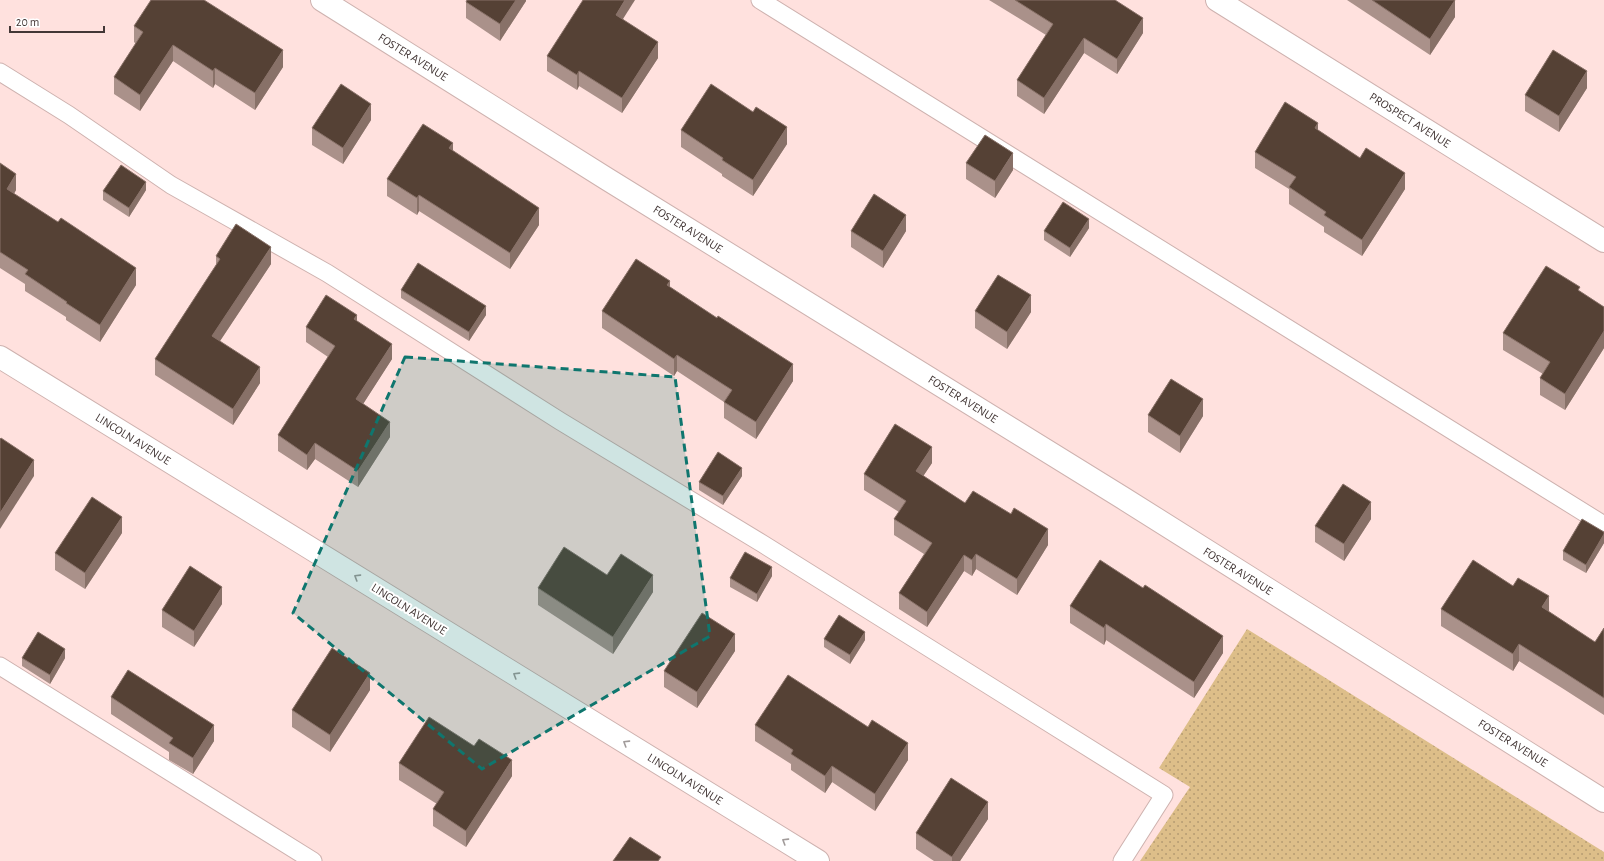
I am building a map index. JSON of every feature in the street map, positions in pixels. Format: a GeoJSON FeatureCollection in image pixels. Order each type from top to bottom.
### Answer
{"type":"FeatureCollection","features":[{"type":"Feature","properties":{"kind":"street","name":"FOSTER AVENUE"},"geometry":{"type":"LineString","coordinates":[[322,0],[607,179],[1124,498],[1604,800]]}},
{"type":"Feature","properties":{"kind":"street","name":"PROSPECT AVENUE"},"geometry":{"type":"LineString","coordinates":[[1216,0],[1604,241]]}},
{"type":"Feature","properties":{"kind":"street","name":"LINCOLN AVENUE"},"geometry":{"type":"LineString","coordinates":[[0,357],[818,861]]}},
{"type":"Feature","properties":{"kind":"lane"},"geometry":{"type":"LineString","coordinates":[[760,0],[1604,525]]}},
{"type":"Feature","properties":{"kind":"lane"},"geometry":{"type":"LineString","coordinates":[[0,72],[69,115],[171,185],[327,273],[560,421],[770,549],[1164,795],[1122,861]]}},
{"type":"Feature","properties":{"kind":"lane"},"geometry":{"type":"LineString","coordinates":[[0,666],[313,861]]}},
{"type":"Feature","properties":{"kind":"highlighted area"},"geometry":{"type":"Polygon","coordinates":[[[405,357],[675,377],[710,636],[482,769],[293,613],[405,357]]]}},
{"type":"Feature","properties":{"kind":"shaded area"},"geometry":{"type":"Polygon","coordinates":[[[1247,629],[1604,852],[1604,861],[1140,861],[1190,787],[1159,768],[1247,629]]]}},
{"type":"Feature","properties":{"kind":"building"},"geometry":{"type":"Polygon","coordinates":[[[151,0],[204,0],[283,50],[255,93],[215,68],[213,71],[173,45],[140,95],[114,77],[143,32],[134,26],[151,0]]]}},
{"type":"Feature","properties":{"kind":"building"},"geometry":{"type":"Polygon","coordinates":[[[467,0],[516,0],[500,24],[466,2],[467,0]]]}},
{"type":"Feature","properties":{"kind":"building"},"geometry":{"type":"Polygon","coordinates":[[[583,0],[625,0],[616,15],[658,42],[622,98],[579,71],[577,75],[547,56],[583,0]]]}},
{"type":"Feature","properties":{"kind":"building"},"geometry":{"type":"Polygon","coordinates":[[[1015,0],[1115,0],[1143,18],[1117,59],[1084,38],[1044,98],[1017,80],[1053,24],[1015,0]]]}},
{"type":"Feature","properties":{"kind":"building"},"geometry":{"type":"Polygon","coordinates":[[[1372,0],[1455,0],[1430,39],[1372,0]]]}},
{"type":"Feature","properties":{"kind":"building"},"geometry":{"type":"Polygon","coordinates":[[[1553,50],[1587,71],[1559,116],[1525,95],[1553,50]]]}},
{"type":"Feature","properties":{"kind":"building"},"geometry":{"type":"Polygon","coordinates":[[[341,84],[371,104],[343,148],[312,128],[341,84]]]}},
{"type":"Feature","properties":{"kind":"building"},"geometry":{"type":"Polygon","coordinates":[[[711,84],[753,112],[756,107],[787,127],[753,180],[722,160],[723,158],[681,130],[711,84]]]}},
{"type":"Feature","properties":{"kind":"building"},"geometry":{"type":"Polygon","coordinates":[[[1285,102],[1318,123],[1315,128],[1360,158],[1366,148],[1405,173],[1362,240],[1324,215],[1326,212],[1289,187],[1296,177],[1255,152],[1285,102]]]}},
{"type":"Feature","properties":{"kind":"building"},"geometry":{"type":"Polygon","coordinates":[[[423,124],[453,143],[449,148],[539,208],[510,253],[419,195],[417,198],[387,179],[423,124]]]}},
{"type":"Feature","properties":{"kind":"building"},"geometry":{"type":"Polygon","coordinates":[[[985,135],[1013,153],[995,181],[966,163],[985,135]]]}},
{"type":"Feature","properties":{"kind":"building"},"geometry":{"type":"Polygon","coordinates":[[[0,163],[16,174],[7,189],[58,222],[61,218],[136,268],[100,325],[25,274],[28,270],[0,252],[0,163]]]}},
{"type":"Feature","properties":{"kind":"building"},"geometry":{"type":"Polygon","coordinates":[[[121,165],[146,182],[129,208],[103,191],[121,165]]]}},
{"type":"Feature","properties":{"kind":"building"},"geometry":{"type":"Polygon","coordinates":[[[874,194],[906,215],[883,251],[851,231],[874,194]]]}},
{"type":"Feature","properties":{"kind":"building"},"geometry":{"type":"Polygon","coordinates":[[[1063,202],[1089,219],[1070,248],[1044,231],[1063,202]]]}},
{"type":"Feature","properties":{"kind":"building"},"geometry":{"type":"Polygon","coordinates":[[[236,224],[271,247],[212,336],[260,367],[233,409],[155,359],[220,259],[216,256],[236,224]]]}},
{"type":"Feature","properties":{"kind":"building"},"geometry":{"type":"Polygon","coordinates":[[[636,259],[670,281],[667,285],[717,318],[718,316],[793,364],[756,422],[724,402],[732,390],[677,355],[674,359],[602,311],[636,259]]]}},
{"type":"Feature","properties":{"kind":"building"},"geometry":{"type":"Polygon","coordinates":[[[418,263],[486,306],[469,332],[401,290],[418,263]]]}},
{"type":"Feature","properties":{"kind":"building"},"geometry":{"type":"Polygon","coordinates":[[[1546,266],[1580,287],[1578,290],[1604,307],[1604,331],[1565,394],[1540,378],[1550,362],[1503,333],[1546,266]]]}},
{"type":"Feature","properties":{"kind":"building"},"geometry":{"type":"Polygon","coordinates":[[[998,275],[1031,295],[1007,332],[975,311],[998,275]]]}},
{"type":"Feature","properties":{"kind":"building"},"geometry":{"type":"Polygon","coordinates":[[[326,295],[357,315],[354,319],[392,344],[356,399],[390,422],[358,471],[315,443],[307,455],[278,435],[335,346],[306,327],[326,295]]]}},
{"type":"Feature","properties":{"kind":"building"},"geometry":{"type":"Polygon","coordinates":[[[1171,379],[1203,399],[1180,436],[1148,415],[1171,379]]]}},
{"type":"Feature","properties":{"kind":"building"},"geometry":{"type":"Polygon","coordinates":[[[895,424],[932,447],[916,471],[965,503],[973,491],[1011,514],[1014,508],[1048,529],[1017,579],[976,554],[972,560],[964,555],[927,612],[899,593],[932,543],[894,519],[906,501],[864,474],[895,424]]]}},
{"type":"Feature","properties":{"kind":"building"},"geometry":{"type":"Polygon","coordinates":[[[1,438],[34,460],[0,513],[0,439],[1,438]]]}},
{"type":"Feature","properties":{"kind":"building"},"geometry":{"type":"Polygon","coordinates":[[[718,452],[742,468],[723,496],[699,482],[718,452]]]}},
{"type":"Feature","properties":{"kind":"building"},"geometry":{"type":"Polygon","coordinates":[[[1343,484],[1371,502],[1344,544],[1315,526],[1343,484]]]}},
{"type":"Feature","properties":{"kind":"building"},"geometry":{"type":"Polygon","coordinates":[[[92,497],[122,517],[85,573],[55,553],[92,497]]]}},
{"type":"Feature","properties":{"kind":"building"},"geometry":{"type":"Polygon","coordinates":[[[1582,519],[1604,532],[1586,565],[1563,551],[1582,519]]]}},
{"type":"Feature","properties":{"kind":"building"},"geometry":{"type":"Polygon","coordinates":[[[564,547],[607,575],[621,554],[653,575],[613,637],[538,588],[564,547]]]}},
{"type":"Feature","properties":{"kind":"building"},"geometry":{"type":"Polygon","coordinates":[[[745,552],[772,567],[757,594],[730,578],[745,552]]]}},
{"type":"Feature","properties":{"kind":"building"},"geometry":{"type":"Polygon","coordinates":[[[1100,560],[1143,588],[1145,585],[1223,636],[1194,682],[1106,624],[1104,628],[1070,606],[1100,560]]]}},
{"type":"Feature","properties":{"kind":"building"},"geometry":{"type":"Polygon","coordinates":[[[1473,560],[1513,586],[1518,578],[1549,596],[1542,607],[1595,642],[1604,628],[1604,698],[1519,644],[1513,654],[1441,609],[1473,560]]]}},
{"type":"Feature","properties":{"kind":"building"},"geometry":{"type":"Polygon","coordinates":[[[190,566],[222,587],[194,631],[162,610],[190,566]]]}},
{"type":"Feature","properties":{"kind":"building"},"geometry":{"type":"Polygon","coordinates":[[[702,613],[735,634],[697,692],[664,671],[702,613]]]}},
{"type":"Feature","properties":{"kind":"building"},"geometry":{"type":"Polygon","coordinates":[[[839,615],[865,632],[850,655],[824,639],[839,615]]]}},
{"type":"Feature","properties":{"kind":"building"},"geometry":{"type":"Polygon","coordinates":[[[38,632],[65,649],[50,675],[22,658],[38,632]]]}},
{"type":"Feature","properties":{"kind":"building"},"geometry":{"type":"Polygon","coordinates":[[[332,648],[370,673],[330,735],[292,710],[332,648]]]}},
{"type":"Feature","properties":{"kind":"building"},"geometry":{"type":"Polygon","coordinates":[[[128,670],[214,725],[193,758],[169,743],[173,738],[111,697],[128,670]]]}},
{"type":"Feature","properties":{"kind":"building"},"geometry":{"type":"Polygon","coordinates":[[[788,675],[868,727],[872,720],[908,743],[875,794],[832,766],[825,776],[791,754],[793,750],[755,725],[788,675]]]}},
{"type":"Feature","properties":{"kind":"building"},"geometry":{"type":"Polygon","coordinates":[[[429,717],[474,746],[479,739],[512,760],[466,831],[433,809],[444,792],[399,763],[429,717]]]}},
{"type":"Feature","properties":{"kind":"building"},"geometry":{"type":"Polygon","coordinates":[[[951,778],[988,802],[952,857],[916,833],[951,778]]]}},
{"type":"Feature","properties":{"kind":"building"},"geometry":{"type":"Polygon","coordinates":[[[630,837],[661,857],[658,861],[613,861],[630,837]]]}}]}
